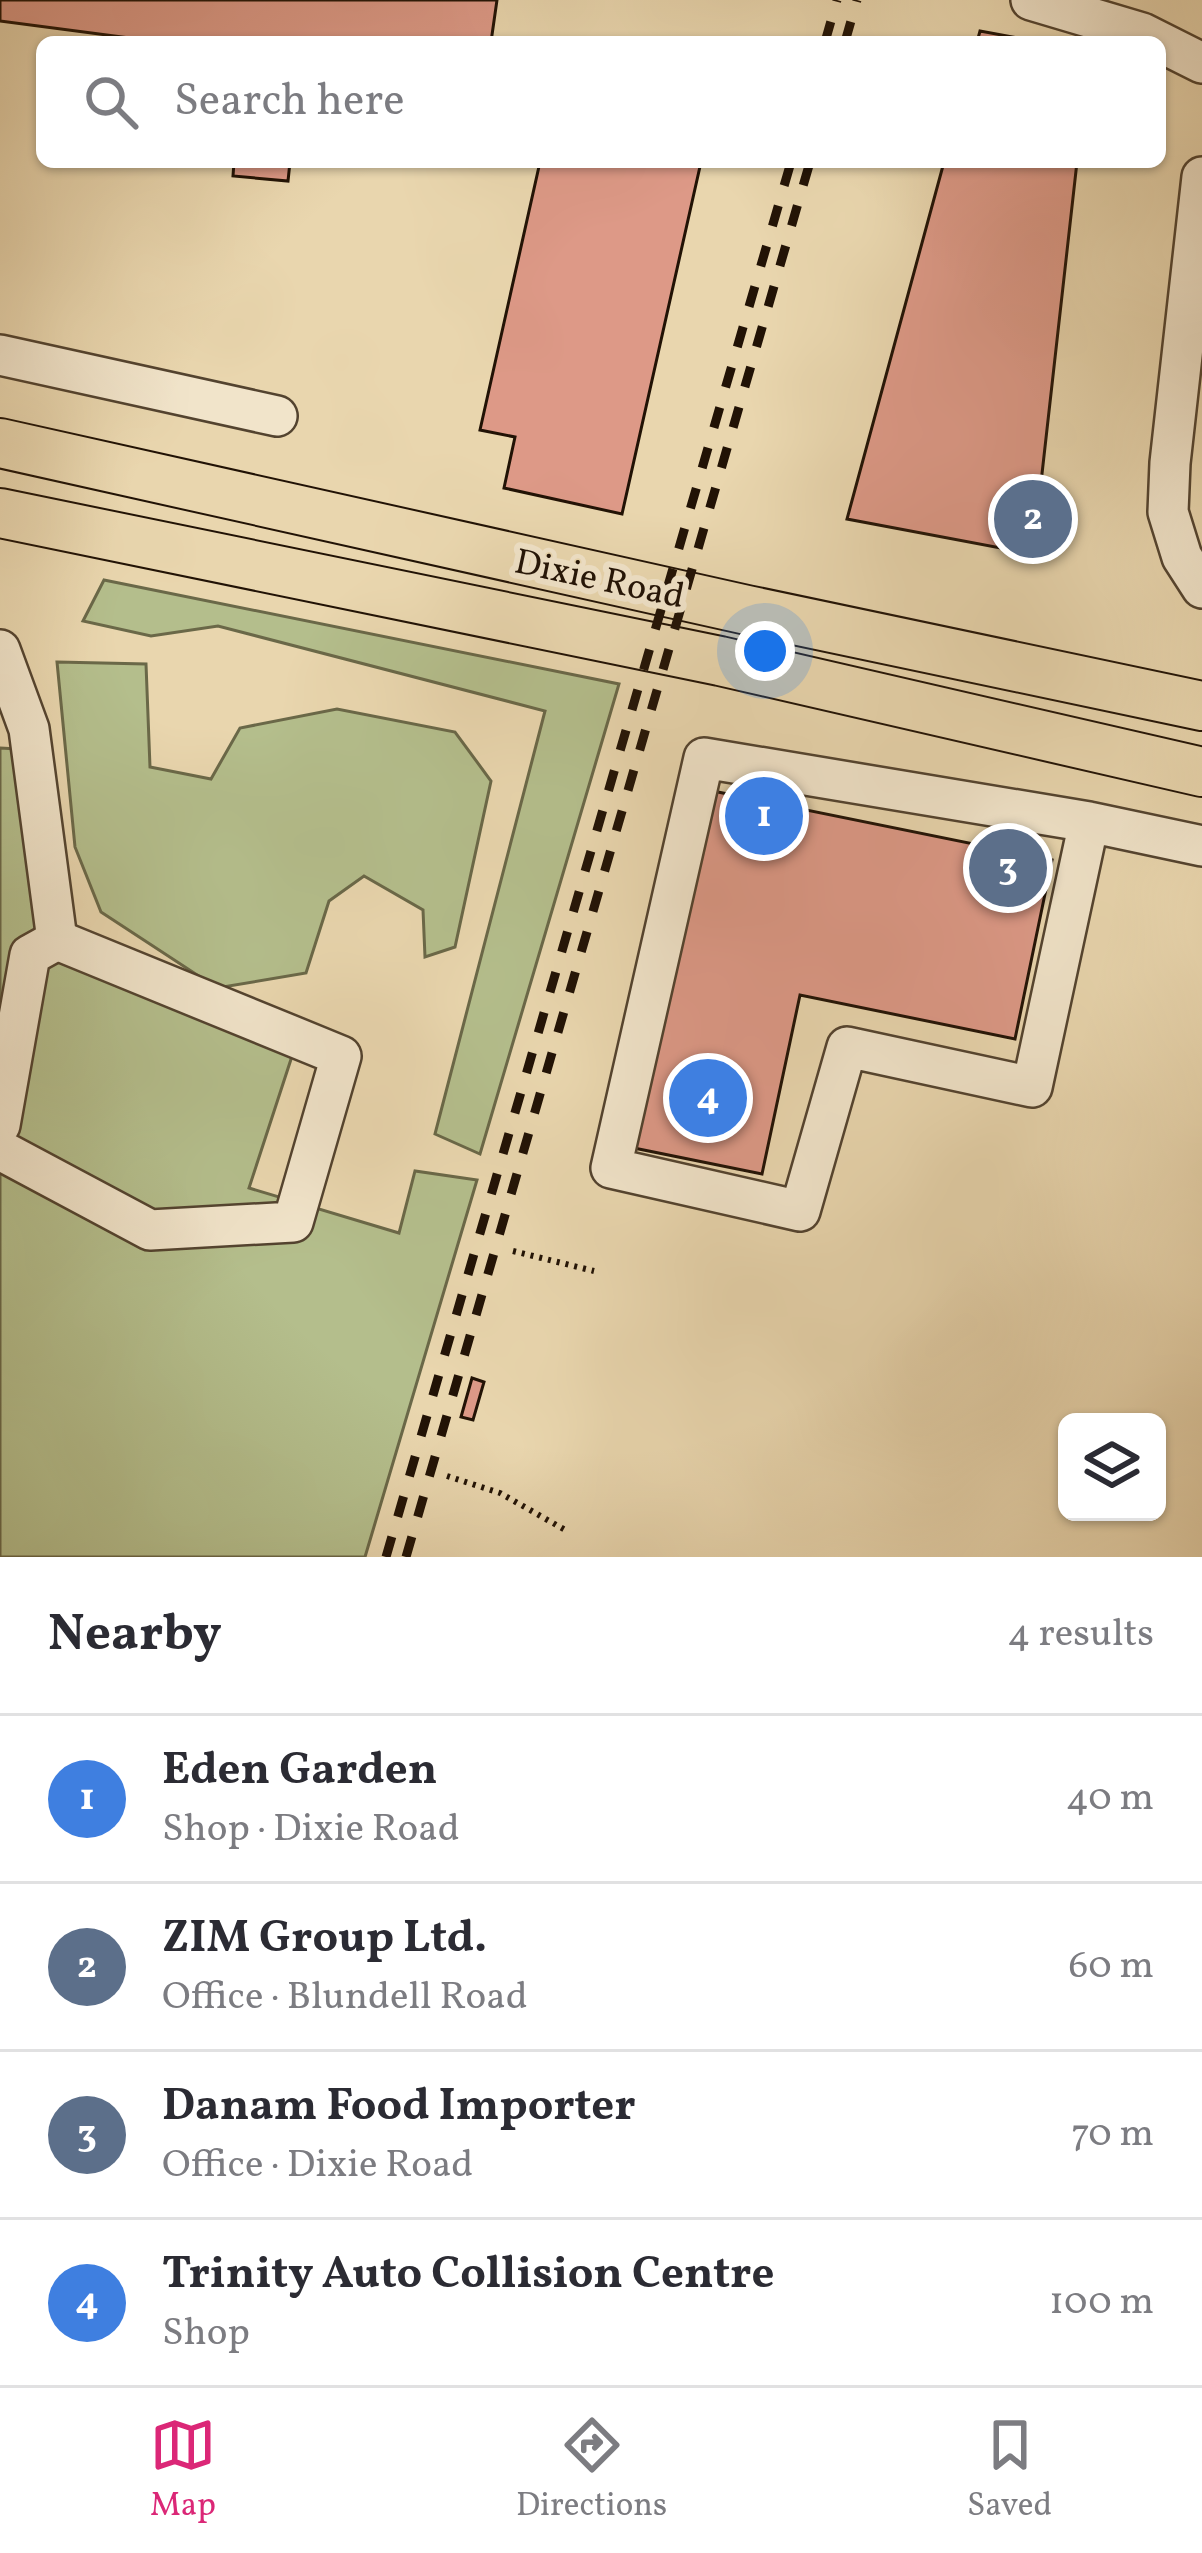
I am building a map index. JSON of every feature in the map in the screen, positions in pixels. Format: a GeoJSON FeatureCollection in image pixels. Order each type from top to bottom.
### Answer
{"type":"FeatureCollection","features":[{"type":"Feature","properties":{"kind":"main road","name":"Dixie Road"},"geometry":{"type":"LineString","coordinates":[[0,444],[1202,706]]}},
{"type":"Feature","properties":{"kind":"main road","name":"Dixie Road"},"geometry":{"type":"LineString","coordinates":[[0,513],[720,661],[1202,772]]}},
{"type":"Feature","properties":{"kind":"street"},"geometry":{"type":"LineString","coordinates":[[1030,0],[1148,36]]}},
{"type":"Feature","properties":{"kind":"street"},"geometry":{"type":"LineString","coordinates":[[1166,45],[1202,63]]}},
{"type":"Feature","properties":{"kind":"street"},"geometry":{"type":"LineString","coordinates":[[1202,177],[1168,512],[1182,556],[1202,588]]}},
{"type":"Feature","properties":{"kind":"street"},"geometry":{"type":"LineString","coordinates":[[0,355],[278,416]]}},
{"type":"Feature","properties":{"kind":"street"},"geometry":{"type":"LineString","coordinates":[[0,650],[29,729],[57,940]]}},
{"type":"Feature","properties":{"kind":"street"},"geometry":{"type":"LineString","coordinates":[[1089,822],[1032,1087],[847,1047],[800,1211],[610,1168],[704,758],[1089,822],[1202,846]]}},
{"type":"Feature","properties":{"kind":"street"},"geometry":{"type":"LineString","coordinates":[[0,1124],[30,955],[57,940]]}},
{"type":"Feature","properties":{"kind":"street"},"geometry":{"type":"LineString","coordinates":[[0,1150],[149,1230],[293,1222],[341,1056],[57,940]]}},
{"type":"Feature","properties":{"kind":"path"},"geometry":{"type":"LineString","coordinates":[[513,1251],[594,1271]]}},
{"type":"Feature","properties":{"kind":"path"},"geometry":{"type":"LineString","coordinates":[[448,1475],[500,1493],[567,1531]]}},
{"type":"Feature","properties":{"kind":"green space"},"geometry":{"type":"Polygon","coordinates":[[[104,580],[619,684],[480,1154],[435,1134],[545,711],[218,626],[151,636],[83,621],[104,580]]]}},
{"type":"Feature","properties":{"kind":"green space"},"geometry":{"type":"Polygon","coordinates":[[[57,662],[146,664],[150,767],[211,779],[240,728],[337,709],[455,732],[491,781],[455,947],[425,957],[423,910],[364,876],[329,901],[306,973],[217,988],[101,912],[75,847],[57,662]]]}},
{"type":"Feature","properties":{"kind":"green space"},"geometry":{"type":"Polygon","coordinates":[[[0,748],[35,750],[83,965],[294,1050],[249,1188],[399,1233],[415,1171],[477,1180],[365,1557],[0,1557],[0,748]]]}},
{"type":"Feature","properties":{"kind":"building"},"geometry":{"type":"Polygon","coordinates":[[[0,0],[497,0],[492,36],[114,36],[0,21],[0,0]]]}},
{"type":"Feature","properties":{"kind":"building"},"geometry":{"type":"Polygon","coordinates":[[[234,168],[289,168],[288,181],[233,176],[234,168]]]}},
{"type":"Feature","properties":{"kind":"building"},"geometry":{"type":"Polygon","coordinates":[[[539,168],[700,168],[622,514],[504,488],[515,437],[480,430],[539,168]]]}},
{"type":"Feature","properties":{"kind":"building"},"geometry":{"type":"Polygon","coordinates":[[[942,168],[1076,168],[1033,554],[847,519],[942,168]]]}},
{"type":"Feature","properties":{"kind":"building"},"geometry":{"type":"Polygon","coordinates":[[[708,790],[1052,860],[1015,1039],[800,995],[762,1174],[634,1148],[708,790]]]}},
{"type":"Feature","properties":{"kind":"building"},"geometry":{"type":"Polygon","coordinates":[[[472,1378],[484,1382],[473,1420],[461,1417],[472,1378]]]}},
{"type":"Feature","properties":{"kind":"railway"},"geometry":{"type":"LineString","coordinates":[[827,36],[837,0]]}},
{"type":"Feature","properties":{"kind":"railway"},"geometry":{"type":"LineString","coordinates":[[847,36],[857,0]]}},
{"type":"Feature","properties":{"kind":"railway"},"geometry":{"type":"LineString","coordinates":[[386,1557],[789,168]]}},
{"type":"Feature","properties":{"kind":"railway"},"geometry":{"type":"LineString","coordinates":[[406,1557],[808,168]]}},
{"type":"Feature","properties":{"kind":"place","name":"ZIM Group Ltd."},"geometry":{"type":"Point","coordinates":[1033,519]}},
{"type":"Feature","properties":{"kind":"place","name":"Eden Garden"},"geometry":{"type":"Point","coordinates":[764,816]}},
{"type":"Feature","properties":{"kind":"place","name":"Danam Food Importer"},"geometry":{"type":"Point","coordinates":[1008,868]}},
{"type":"Feature","properties":{"kind":"place","name":"Trinity Auto Collision Centre"},"geometry":{"type":"Point","coordinates":[708,1098]}}]}
